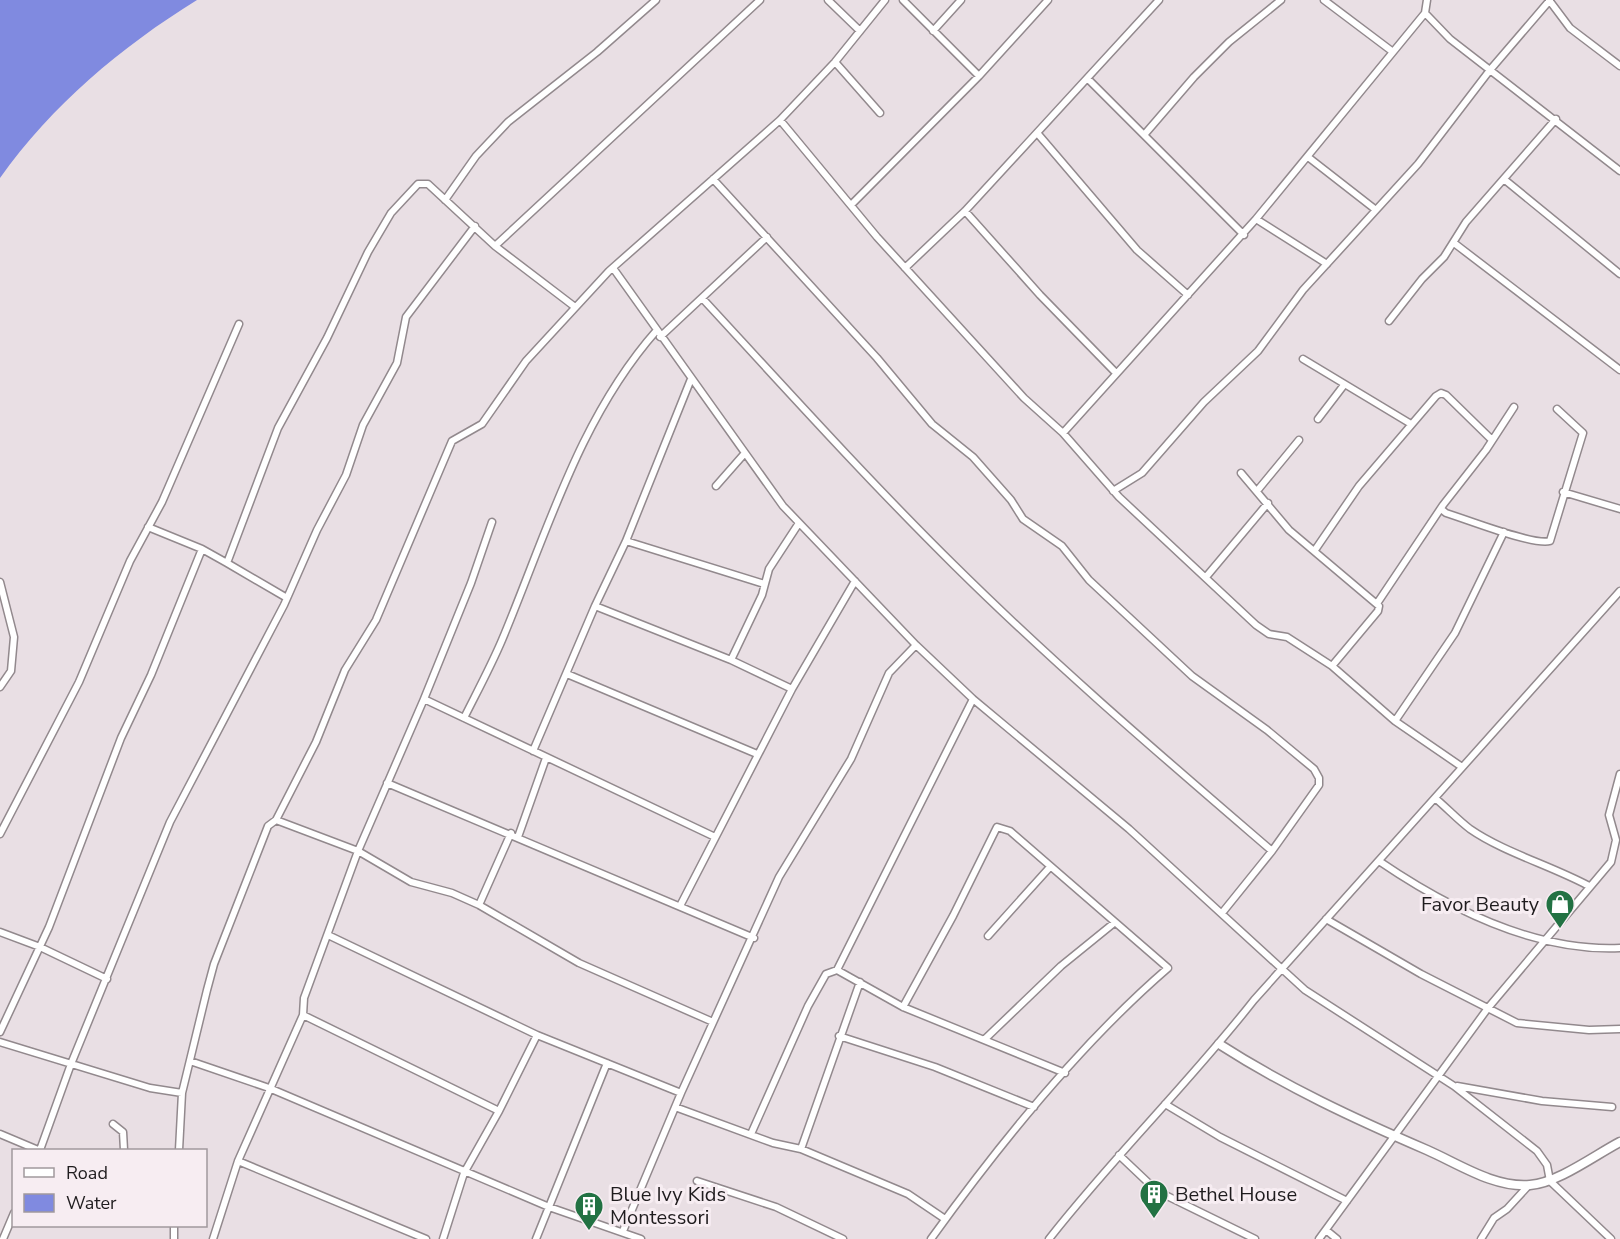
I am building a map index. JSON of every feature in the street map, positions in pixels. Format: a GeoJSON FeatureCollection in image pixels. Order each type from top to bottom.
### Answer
{"type":"FeatureCollection","features":[{"type":"Feature","properties":{"kind":"street"},"geometry":{"type":"LineString","coordinates":[[445,200],[476,156],[508,122],[597,52],[656,0]]}},
{"type":"Feature","properties":{"kind":"street"},"geometry":{"type":"LineString","coordinates":[[495,246],[760,0]]}},
{"type":"Feature","properties":{"kind":"street"},"geometry":{"type":"LineString","coordinates":[[828,0],[860,31]]}},
{"type":"Feature","properties":{"kind":"street"},"geometry":{"type":"LineString","coordinates":[[178,1149],[183,1093],[214,964],[268,826],[276,820],[316,742],[345,670],[376,620],[452,441],[482,424],[512,378],[575,307],[613,268],[780,120],[835,62],[885,0]]}},
{"type":"Feature","properties":{"kind":"street"},"geometry":{"type":"LineString","coordinates":[[903,0],[979,76]]}},
{"type":"Feature","properties":{"kind":"street"},"geometry":{"type":"LineString","coordinates":[[933,31],[961,0]]}},
{"type":"Feature","properties":{"kind":"street"},"geometry":{"type":"LineString","coordinates":[[851,205],[979,76],[1048,0]]}},
{"type":"Feature","properties":{"kind":"street"},"geometry":{"type":"LineString","coordinates":[[905,268],[965,211],[1038,134],[1159,0]]}},
{"type":"Feature","properties":{"kind":"street"},"geometry":{"type":"LineString","coordinates":[[1144,135],[1194,77],[1229,42],[1281,0]]}},
{"type":"Feature","properties":{"kind":"street"},"geometry":{"type":"LineString","coordinates":[[1324,0],[1393,52]]}},
{"type":"Feature","properties":{"kind":"street"},"geometry":{"type":"LineString","coordinates":[[1063,433],[1244,235],[1425,13],[1428,0]]}},
{"type":"Feature","properties":{"kind":"street"},"geometry":{"type":"LineString","coordinates":[[1113,491],[1142,473],[1204,402],[1258,351],[1303,290],[1418,164],[1490,70],[1549,0],[1570,28],[1620,66]]}},
{"type":"Feature","properties":{"kind":"street"},"geometry":{"type":"LineString","coordinates":[[1425,13],[1449,39],[1556,119],[1620,171]]}},
{"type":"Feature","properties":{"kind":"street"},"geometry":{"type":"LineString","coordinates":[[835,62],[880,113]]}},
{"type":"Feature","properties":{"kind":"street"},"geometry":{"type":"LineString","coordinates":[[1088,79],[1244,235]]}},
{"type":"Feature","properties":{"kind":"street"},"geometry":{"type":"LineString","coordinates":[[1389,321],[1454,243],[1466,222],[1556,119]]}},
{"type":"Feature","properties":{"kind":"street"},"geometry":{"type":"LineString","coordinates":[[780,120],[905,268],[1024,398],[1063,433],[1113,491],[1256,625],[1269,634],[1287,637],[1332,666],[1395,721],[1462,767]]}},
{"type":"Feature","properties":{"kind":"street"},"geometry":{"type":"LineString","coordinates":[[1038,134],[1137,250],[1188,295]]}},
{"type":"Feature","properties":{"kind":"street"},"geometry":{"type":"LineString","coordinates":[[1308,157],[1376,210]]}},
{"type":"Feature","properties":{"kind":"street"},"geometry":{"type":"LineString","coordinates":[[713,178],[870,350],[932,424],[973,457],[1011,500],[1023,519],[1062,546],[1089,580],[1192,676],[1267,730],[1314,769],[1319,778],[1319,785],[1272,851],[1222,913]]}},
{"type":"Feature","properties":{"kind":"street"},"geometry":{"type":"LineString","coordinates":[[1505,180],[1620,274]]}},
{"type":"Feature","properties":{"kind":"street"},"geometry":{"type":"LineString","coordinates":[[227,563],[278,428],[327,338],[374,242],[400,201],[418,184],[429,184],[495,246],[575,307]]}},
{"type":"Feature","properties":{"kind":"street"},"geometry":{"type":"LineString","coordinates":[[965,211],[1040,295],[1116,374]]}},
{"type":"Feature","properties":{"kind":"street"},"geometry":{"type":"LineString","coordinates":[[1256,219],[1327,264]]}},
{"type":"Feature","properties":{"kind":"street"},"geometry":{"type":"LineString","coordinates":[[39,1149],[71,1064],[170,822],[287,598],[317,530],[346,475],[363,425],[398,363],[406,317],[475,226]]}},
{"type":"Feature","properties":{"kind":"street"},"geometry":{"type":"LineString","coordinates":[[660,337],[767,237]]}},
{"type":"Feature","properties":{"kind":"street"},"geometry":{"type":"LineString","coordinates":[[1454,243],[1620,370]]}},
{"type":"Feature","properties":{"kind":"street"},"geometry":{"type":"LineString","coordinates":[[613,268],[660,337],[799,523],[916,645],[973,699],[1130,829],[1313,996],[1454,1086],[1537,1151],[1547,1165],[1550,1180],[1611,1239]]}},
{"type":"Feature","properties":{"kind":"street"},"geometry":{"type":"LineString","coordinates":[[702,298],[855,466],[956,567],[1085,689],[1272,851]]}},
{"type":"Feature","properties":{"kind":"street"},"geometry":{"type":"LineString","coordinates":[[0,834],[79,682],[130,561],[166,493],[239,324]]}},
{"type":"Feature","properties":{"kind":"street"},"geometry":{"type":"LineString","coordinates":[[464,718],[502,640],[546,525],[591,428],[622,372],[657,330]]}},
{"type":"Feature","properties":{"kind":"street"},"geometry":{"type":"LineString","coordinates":[[1303,359],[1411,424]]}},
{"type":"Feature","properties":{"kind":"street"},"geometry":{"type":"LineString","coordinates":[[533,751],[595,606],[626,541],[691,379]]}},
{"type":"Feature","properties":{"kind":"street"},"geometry":{"type":"LineString","coordinates":[[1318,419],[1344,385]]}},
{"type":"Feature","properties":{"kind":"street"},"geometry":{"type":"LineString","coordinates":[[1315,550],[1359,486],[1411,424],[1441,393],[1464,410],[1492,440]]}},
{"type":"Feature","properties":{"kind":"street"},"geometry":{"type":"LineString","coordinates":[[1332,666],[1378,611],[1378,602],[1514,407]]}},
{"type":"Feature","properties":{"kind":"street"},"geometry":{"type":"LineString","coordinates":[[1441,509],[1446,513],[1504,532],[1542,542],[1550,541],[1563,492],[1583,433],[1557,410]]}},
{"type":"Feature","properties":{"kind":"street"},"geometry":{"type":"LineString","coordinates":[[1257,491],[1299,440]]}},
{"type":"Feature","properties":{"kind":"street"},"geometry":{"type":"LineString","coordinates":[[716,486],[746,453]]}},
{"type":"Feature","properties":{"kind":"street"},"geometry":{"type":"LineString","coordinates":[[1241,473],[1289,530],[1378,602]]}},
{"type":"Feature","properties":{"kind":"street"},"geometry":{"type":"LineString","coordinates":[[1563,492],[1620,509]]}},
{"type":"Feature","properties":{"kind":"street"},"geometry":{"type":"LineString","coordinates":[[1206,576],[1268,503]]}},
{"type":"Feature","properties":{"kind":"street"},"geometry":{"type":"LineString","coordinates":[[213,1239],[238,1161],[303,1015],[304,998],[357,851],[424,699],[471,583],[492,522]]}},
{"type":"Feature","properties":{"kind":"street"},"geometry":{"type":"LineString","coordinates":[[731,660],[762,596],[772,563],[799,523]]}},
{"type":"Feature","properties":{"kind":"street"},"geometry":{"type":"LineString","coordinates":[[148,527],[202,549],[287,598]]}},
{"type":"Feature","properties":{"kind":"street"},"geometry":{"type":"LineString","coordinates":[[1395,721],[1455,633],[1504,532]]}},
{"type":"Feature","properties":{"kind":"street"},"geometry":{"type":"LineString","coordinates":[[626,541],[764,584]]}},
{"type":"Feature","properties":{"kind":"street"},"geometry":{"type":"LineString","coordinates":[[0,1032],[40,946],[121,738],[151,675],[202,549]]}},
{"type":"Feature","properties":{"kind":"street"},"geometry":{"type":"LineString","coordinates":[[680,906],[792,689],[855,581]]}},
{"type":"Feature","properties":{"kind":"street"},"geometry":{"type":"LineString","coordinates":[[0,582],[14,637],[11,670],[0,687]]}},
{"type":"Feature","properties":{"kind":"street"},"geometry":{"type":"LineString","coordinates":[[1048,1239],[1090,1186],[1219,1044],[1326,919],[1620,591]]}},
{"type":"Feature","properties":{"kind":"street"},"geometry":{"type":"LineString","coordinates":[[595,606],[731,660],[792,689]]}},
{"type":"Feature","properties":{"kind":"street"},"geometry":{"type":"LineString","coordinates":[[623,1231],[675,1107],[754,938],[779,877],[851,759],[889,673],[916,645]]}},
{"type":"Feature","properties":{"kind":"street"},"geometry":{"type":"LineString","coordinates":[[567,674],[757,754]]}},
{"type":"Feature","properties":{"kind":"street"},"geometry":{"type":"LineString","coordinates":[[424,699],[715,837]]}},
{"type":"Feature","properties":{"kind":"street"},"geometry":{"type":"LineString","coordinates":[[751,1134],[808,1006],[826,974],[837,969],[973,699]]}},
{"type":"Feature","properties":{"kind":"street"},"geometry":{"type":"LineString","coordinates":[[518,837],[546,758]]}},
{"type":"Feature","properties":{"kind":"street"},"geometry":{"type":"LineString","coordinates":[[1318,1239],[1372,1169],[1392,1137],[1488,1008],[1611,862],[1618,840],[1609,815],[1618,797],[1620,774]]}},
{"type":"Feature","properties":{"kind":"street"},"geometry":{"type":"LineString","coordinates":[[387,783],[511,833],[754,938]]}},
{"type":"Feature","properties":{"kind":"street"},"geometry":{"type":"LineString","coordinates":[[1435,798],[1470,829],[1496,844],[1554,867],[1589,886]]}},
{"type":"Feature","properties":{"kind":"street"},"geometry":{"type":"LineString","coordinates":[[276,820],[357,851],[411,882],[452,893],[479,904],[579,963],[713,1022]]}},
{"type":"Feature","properties":{"kind":"street"},"geometry":{"type":"LineString","coordinates":[[903,1007],[953,916],[997,827],[1010,831],[1168,968],[1034,1107],[931,1239]]}},
{"type":"Feature","properties":{"kind":"street"},"geometry":{"type":"LineString","coordinates":[[479,904],[511,833]]}},
{"type":"Feature","properties":{"kind":"street"},"geometry":{"type":"LineString","coordinates":[[1379,861],[1414,885],[1474,915],[1547,940],[1581,947],[1620,948]]}},
{"type":"Feature","properties":{"kind":"street"},"geometry":{"type":"LineString","coordinates":[[988,936],[1050,867]]}},
{"type":"Feature","properties":{"kind":"street"},"geometry":{"type":"LineString","coordinates":[[1326,919],[1421,974],[1517,1023],[1620,1029]]}},
{"type":"Feature","properties":{"kind":"street"},"geometry":{"type":"LineString","coordinates":[[985,1039],[1061,966],[1114,923]]}},
{"type":"Feature","properties":{"kind":"street"},"geometry":{"type":"LineString","coordinates":[[0,932],[40,946],[107,979]]}},
{"type":"Feature","properties":{"kind":"street"},"geometry":{"type":"LineString","coordinates":[[328,934],[537,1035],[681,1094]]}},
{"type":"Feature","properties":{"kind":"street"},"geometry":{"type":"LineString","coordinates":[[837,969],[903,1007],[1065,1073]]}},
{"type":"Feature","properties":{"kind":"street"},"geometry":{"type":"LineString","coordinates":[[801,1149],[839,1036],[860,982]]}},
{"type":"Feature","properties":{"kind":"street"},"geometry":{"type":"LineString","coordinates":[[303,1015],[499,1112]]}},
{"type":"Feature","properties":{"kind":"street"},"geometry":{"type":"LineString","coordinates":[[442,1239],[464,1173],[499,1112],[537,1035]]}},
{"type":"Feature","properties":{"kind":"street"},"geometry":{"type":"LineString","coordinates":[[839,1036],[935,1067],[1034,1107]]}},
{"type":"Feature","properties":{"kind":"street"},"geometry":{"type":"LineString","coordinates":[[0,1042],[150,1088],[183,1093]]}},
{"type":"Feature","properties":{"kind":"street"},"geometry":{"type":"LineString","coordinates":[[1219,1044],[1309,1098],[1392,1137],[1504,1183],[1529,1185],[1550,1180],[1620,1142]]}},
{"type":"Feature","properties":{"kind":"street"},"geometry":{"type":"LineString","coordinates":[[190,1061],[269,1088],[464,1173],[549,1207],[641,1239]]}},
{"type":"Feature","properties":{"kind":"street"},"geometry":{"type":"LineString","coordinates":[[536,1239],[607,1063]]}},
{"type":"Feature","properties":{"kind":"street"},"geometry":{"type":"LineString","coordinates":[[1454,1086],[1542,1101],[1612,1107]]}},
{"type":"Feature","properties":{"kind":"street"},"geometry":{"type":"LineString","coordinates":[[1165,1104],[1220,1137],[1347,1201]]}},
{"type":"Feature","properties":{"kind":"street"},"geometry":{"type":"LineString","coordinates":[[675,1107],[801,1149],[908,1194],[945,1219]]}},
{"type":"Feature","properties":{"kind":"street"},"geometry":{"type":"LineString","coordinates":[[113,1124],[123,1132],[124,1149]]}},
{"type":"Feature","properties":{"kind":"street"},"geometry":{"type":"LineString","coordinates":[[0,1134],[37,1149]]}},
{"type":"Feature","properties":{"kind":"street"},"geometry":{"type":"LineString","coordinates":[[1119,1155],[1157,1191],[1254,1239]]}},
{"type":"Feature","properties":{"kind":"street"},"geometry":{"type":"LineString","coordinates":[[238,1161],[426,1239]]}},
{"type":"Feature","properties":{"kind":"street"},"geometry":{"type":"LineString","coordinates":[[697,1181],[776,1208],[843,1239]]}},
{"type":"Feature","properties":{"kind":"street"},"geometry":{"type":"LineString","coordinates":[[1481,1239],[1494,1218],[1507,1209],[1529,1185]]}},
{"type":"Feature","properties":{"kind":"street"},"geometry":{"type":"LineString","coordinates":[[3,1239],[12,1218]]}},
{"type":"Feature","properties":{"kind":"street"},"geometry":{"type":"LineString","coordinates":[[1326,1230],[1337,1239]]}},
{"type":"Feature","properties":{"kind":"water"},"geometry":{"type":"Polygon","coordinates":[[[0,0],[197,0],[141,37],[90,79],[42,126],[0,178],[0,0]]]}},
{"type":"Feature","properties":{"kind":"place","name":"Favor Beauty"},"geometry":{"type":"Point","coordinates":[1560,930]}},
{"type":"Feature","properties":{"kind":"place","name":"Bethel House"},"geometry":{"type":"Point","coordinates":[1154,1220]}},
{"type":"Feature","properties":{"kind":"place","name":"Blue Ivy Kids Montessori"},"geometry":{"type":"Point","coordinates":[589,1232]}}]}
